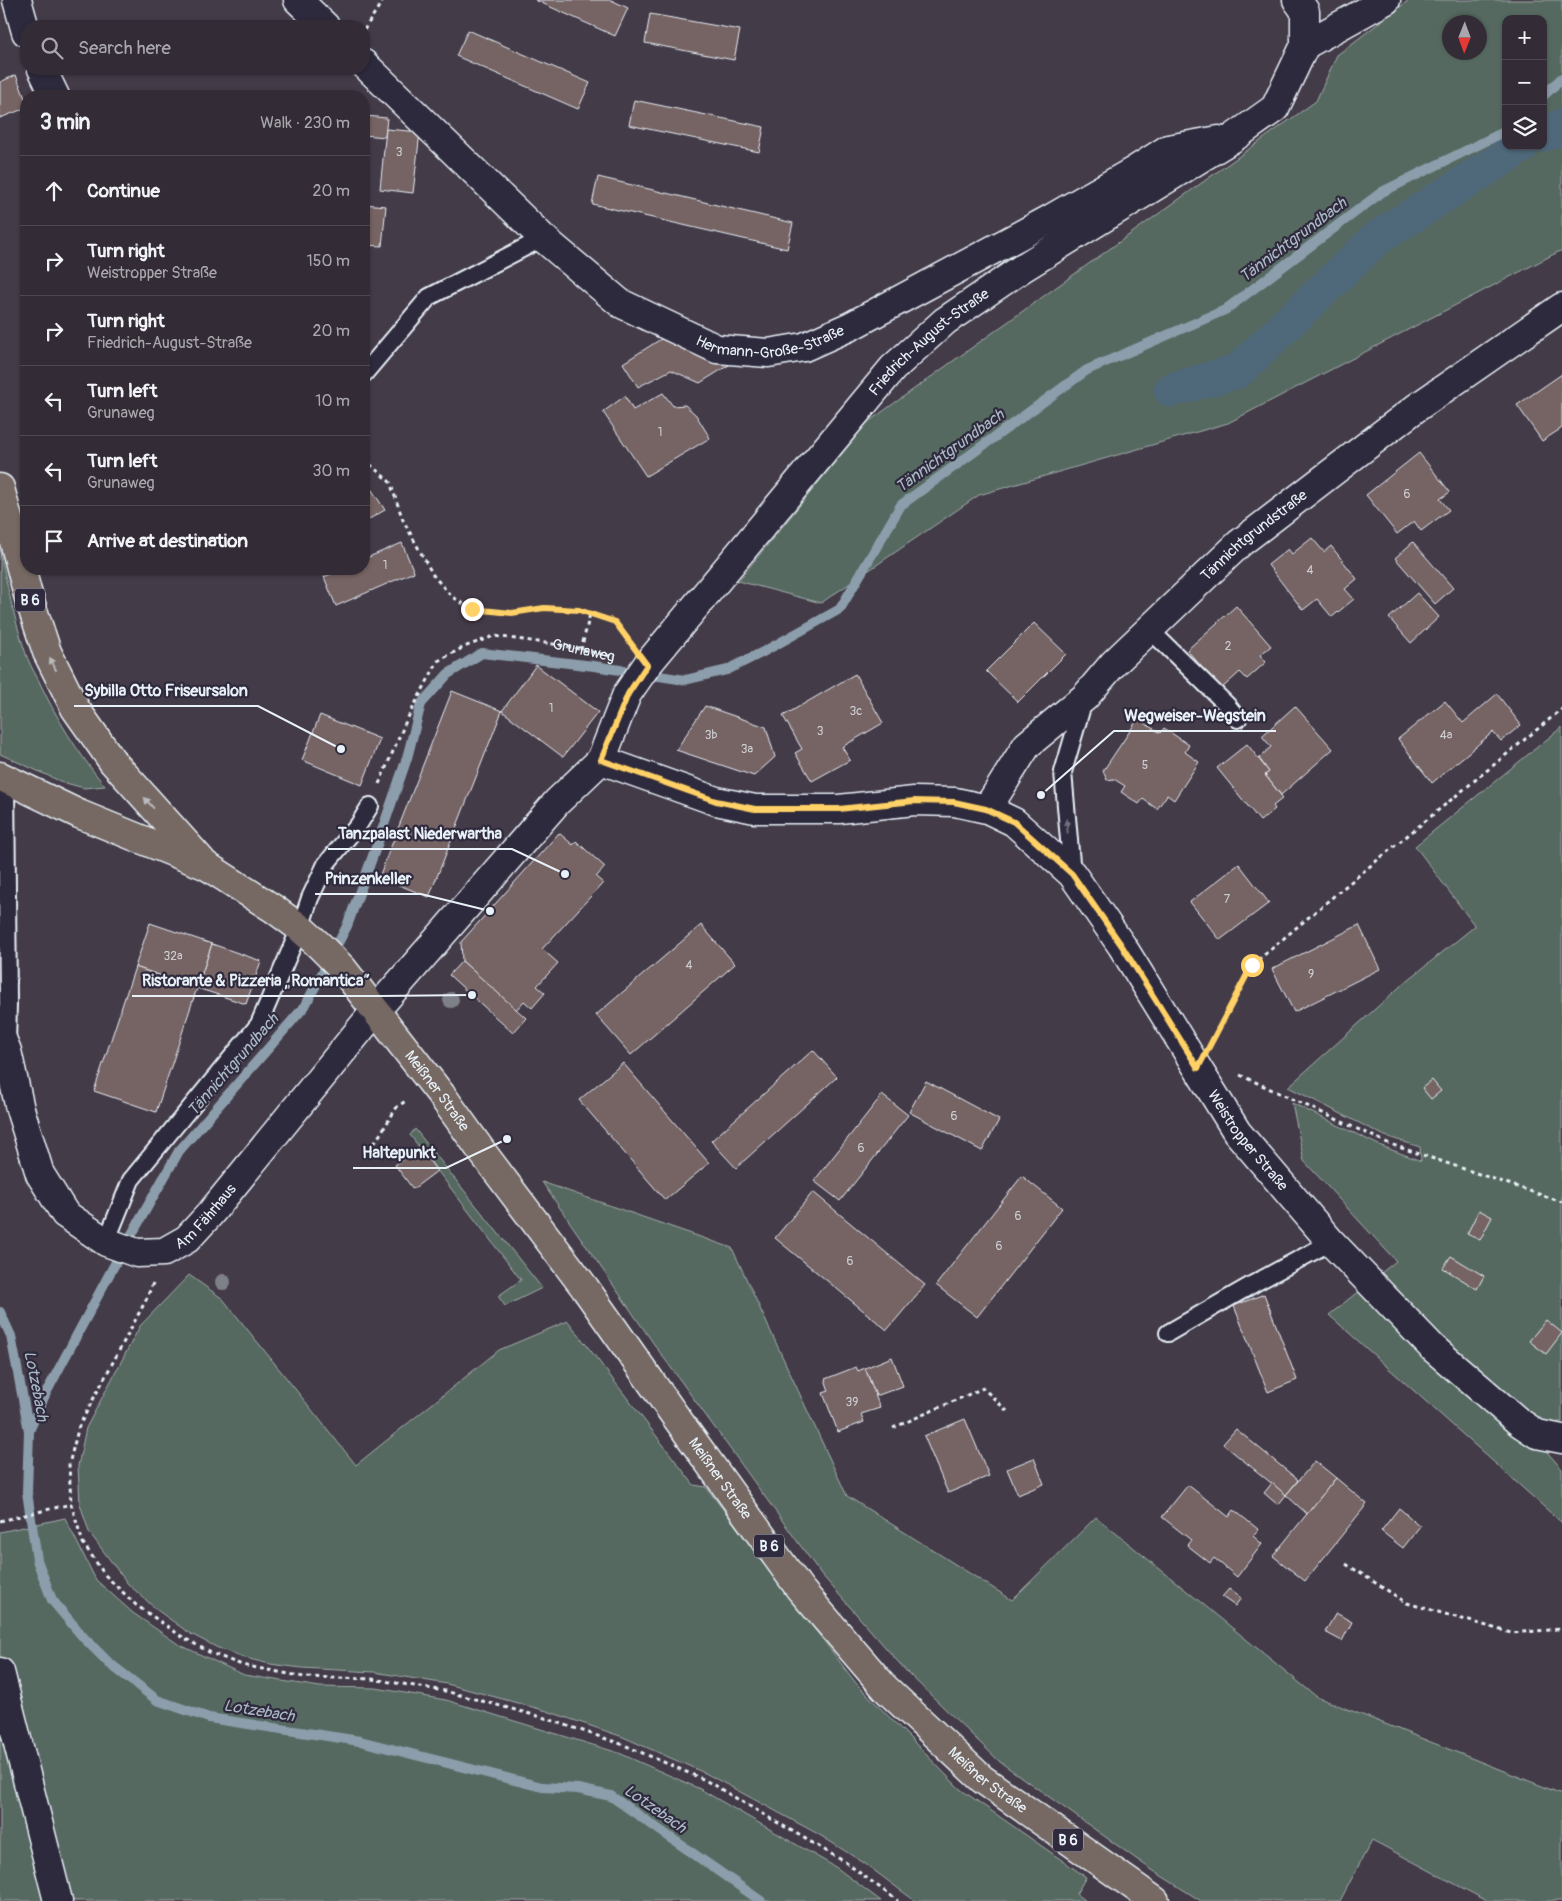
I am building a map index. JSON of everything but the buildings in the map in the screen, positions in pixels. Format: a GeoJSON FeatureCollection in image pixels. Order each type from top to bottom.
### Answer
{"type":"FeatureCollection","features":[{"type":"Feature","properties":{"kind":"main road","name":"B 6"},"geometry":{"type":"LineString","coordinates":[[0,488],[20,564]]}},
{"type":"Feature","properties":{"kind":"main road","name":"B 6"},"geometry":{"type":"LineString","coordinates":[[23,575],[47,652],[75,708],[113,762],[207,866]]}},
{"type":"Feature","properties":{"kind":"main road","name":"B 6"},"geometry":{"type":"LineString","coordinates":[[3,778],[80,814],[207,866],[300,928],[343,969],[376,1010]]}},
{"type":"Feature","properties":{"kind":"main road","name":"Meißner Straße"},"geometry":{"type":"LineString","coordinates":[[376,1010],[585,1288],[673,1414],[800,1589],[886,1688],[982,1779],[1155,1901]]}},
{"type":"Feature","properties":{"kind":"street"},"geometry":{"type":"LineString","coordinates":[[17,0],[23,20]]}},
{"type":"Feature","properties":{"kind":"street"},"geometry":{"type":"LineString","coordinates":[[298,0],[319,20]]}},
{"type":"Feature","properties":{"kind":"street","name":"Friedrich-August-Straße"},"geometry":{"type":"LineString","coordinates":[[601,760],[628,694],[647,665],[893,368],[945,321],[1024,267],[1233,138],[1275,108],[1305,45],[1306,11],[1297,0]]}},
{"type":"Feature","properties":{"kind":"street"},"geometry":{"type":"LineString","coordinates":[[1305,45],[1386,0]]}},
{"type":"Feature","properties":{"kind":"street","name":"Hermann-Große-Straße"},"geometry":{"type":"LineString","coordinates":[[370,70],[543,238],[620,303],[717,349],[768,353],[804,347],[851,326],[1052,218],[1168,149],[1233,138]]}},
{"type":"Feature","properties":{"kind":"street"},"geometry":{"type":"LineString","coordinates":[[45,75],[51,90]]}},
{"type":"Feature","properties":{"kind":"street","name":"Tännichtgrundstraße"},"geometry":{"type":"LineString","coordinates":[[986,809],[1027,745],[1086,697],[1113,664],[1240,543],[1416,408],[1562,307]]}},
{"type":"Feature","properties":{"kind":"street"},"geometry":{"type":"LineString","coordinates":[[376,1010],[557,802],[601,760]]}},
{"type":"Feature","properties":{"kind":"street","name":"Weistropper Straße"},"geometry":{"type":"LineString","coordinates":[[601,760],[716,801],[755,809],[839,809],[914,801],[954,802],[986,809],[1014,822],[1072,874],[1122,946],[1237,1132],[1330,1242],[1433,1348],[1525,1426],[1537,1434],[1562,1439]]}},
{"type":"Feature","properties":{"kind":"street","name":"Am Fährhaus"},"geometry":{"type":"LineString","coordinates":[[4,1042],[20,1109],[40,1174],[66,1214],[106,1242],[137,1253],[164,1252],[187,1239],[210,1214],[376,1010]]}},
{"type":"Feature","properties":{"kind":"street"},"geometry":{"type":"LineString","coordinates":[[0,1672],[58,1901]]}},
{"type":"Feature","properties":{"kind":"lane"},"geometry":{"type":"LineString","coordinates":[[370,367],[429,296],[543,238]]}},
{"type":"Feature","properties":{"kind":"lane"},"geometry":{"type":"LineString","coordinates":[[1149,629],[1227,705],[1238,720]]}},
{"type":"Feature","properties":{"kind":"lane"},"geometry":{"type":"LineString","coordinates":[[1072,874],[1063,772],[1086,697]]}},
{"type":"Feature","properties":{"kind":"lane"},"geometry":{"type":"LineString","coordinates":[[3,778],[8,1003],[4,1042]]}},
{"type":"Feature","properties":{"kind":"lane"},"geometry":{"type":"LineString","coordinates":[[106,1242],[131,1180],[259,1024],[300,928],[310,898],[326,864],[359,824],[370,806]]}},
{"type":"Feature","properties":{"kind":"lane"},"geometry":{"type":"LineString","coordinates":[[1168,1333],[1330,1242]]}},
{"type":"Feature","properties":{"kind":"path"},"geometry":{"type":"LineString","coordinates":[[370,21],[383,0]]}},
{"type":"Feature","properties":{"kind":"path","name":"Grunaweg"},"geometry":{"type":"LineString","coordinates":[[370,464],[390,482],[407,528],[433,576],[451,596],[472,609],[512,613],[544,608],[579,610],[615,622],[647,665]]}},
{"type":"Feature","properties":{"kind":"path"},"geometry":{"type":"LineString","coordinates":[[581,650],[590,614]]}},
{"type":"Feature","properties":{"kind":"path","name":"Grunaweg"},"geometry":{"type":"LineString","coordinates":[[370,806],[406,721],[438,661],[464,647],[494,636],[560,645],[647,665]]}},
{"type":"Feature","properties":{"kind":"path"},"geometry":{"type":"LineString","coordinates":[[1562,709],[1252,965],[1198,1068],[1239,1074],[1390,1144],[1562,1202]]}},
{"type":"Feature","properties":{"kind":"path"},"geometry":{"type":"LineString","coordinates":[[366,1157],[397,1107],[431,1081]]}},
{"type":"Feature","properties":{"kind":"path"},"geometry":{"type":"LineString","coordinates":[[164,1252],[146,1300],[79,1426],[69,1464],[71,1504],[83,1543],[105,1576],[136,1605],[184,1638],[211,1653],[242,1665],[304,1677],[372,1679],[445,1691],[545,1718],[615,1742],[705,1780],[845,1862],[898,1901]]}},
{"type":"Feature","properties":{"kind":"path"},"geometry":{"type":"LineString","coordinates":[[893,1428],[983,1388],[1007,1411]]}},
{"type":"Feature","properties":{"kind":"path"},"geometry":{"type":"LineString","coordinates":[[2,1521],[71,1504]]}},
{"type":"Feature","properties":{"kind":"path"},"geometry":{"type":"LineString","coordinates":[[1346,1564],[1407,1603],[1511,1633],[1562,1630]]}},
{"type":"Feature","properties":{"kind":"green space"},"geometry":{"type":"Polygon","coordinates":[[[1409,0],[1562,0],[1562,250],[1228,423],[979,495],[821,603],[738,581],[868,422],[1316,101],[1337,55],[1409,0]]]}},
{"type":"Feature","properties":{"kind":"green space"},"geometry":{"type":"Polygon","coordinates":[[[0,551],[14,614],[29,662],[68,735],[105,786],[84,788],[62,782],[0,754],[0,551]]]}},
{"type":"Feature","properties":{"kind":"green space"},"geometry":{"type":"Polygon","coordinates":[[[1562,727],[1562,1422],[1558,1422],[1546,1451],[1562,1469],[1562,1523],[1329,1315],[1396,1261],[1304,1161],[1292,1103],[1379,1145],[1421,1161],[1420,1147],[1385,1136],[1288,1087],[1403,984],[1475,926],[1415,846],[1562,727]]]}},
{"type":"Feature","properties":{"kind":"green space"},"geometry":{"type":"Polygon","coordinates":[[[415,1129],[542,1288],[505,1306],[498,1296],[521,1280],[410,1135],[415,1129]]]}},
{"type":"Feature","properties":{"kind":"green space"},"geometry":{"type":"Polygon","coordinates":[[[542,1182],[732,1248],[847,1496],[1012,1600],[1096,1517],[1317,1697],[1562,1794],[1562,1901],[1487,1901],[1372,1840],[1340,1901],[1201,1901],[1149,1868],[1000,1762],[907,1672],[821,1574],[656,1347],[542,1182]]]}},
{"type":"Feature","properties":{"kind":"green space"},"geometry":{"type":"Polygon","coordinates":[[[189,1275],[223,1299],[356,1465],[499,1350],[568,1321],[694,1485],[706,1487],[856,1683],[960,1789],[1086,1877],[1076,1894],[1085,1901],[915,1901],[864,1863],[818,1834],[707,1774],[623,1737],[547,1711],[447,1684],[374,1672],[302,1668],[270,1664],[241,1657],[189,1633],[157,1610],[128,1584],[89,1532],[80,1504],[78,1466],[86,1428],[140,1326],[189,1275]]]}},
{"type":"Feature","properties":{"kind":"green space"},"geometry":{"type":"Polygon","coordinates":[[[65,1518],[96,1580],[133,1613],[178,1644],[244,1675],[320,1687],[376,1688],[446,1700],[619,1753],[700,1789],[837,1868],[881,1901],[0,1901],[0,1532],[65,1518]]]}},
{"type":"Feature","properties":{"kind":"waterway","name":"Tännichtgrundbach"},"geometry":{"type":"LineString","coordinates":[[1547,92],[1562,78]]}},
{"type":"Feature","properties":{"kind":"waterway"},"geometry":{"type":"LineString","coordinates":[[1547,133],[1562,126]]}},
{"type":"Feature","properties":{"kind":"waterway","name":"Tännichtgrundbach"},"geometry":{"type":"LineString","coordinates":[[29,1431],[45,1395],[111,1271],[179,1151],[305,1006],[347,926],[407,758],[421,704],[448,674],[482,653],[594,666],[685,680],[727,670],[763,652],[840,609],[901,505],[1087,370],[1225,310],[1382,192],[1502,133]]}},
{"type":"Feature","properties":{"kind":"waterway"},"geometry":{"type":"LineString","coordinates":[[1171,390],[1238,371],[1377,238],[1516,150]]}},
{"type":"Feature","properties":{"kind":"waterway","name":"Lotzebach"},"geometry":{"type":"LineString","coordinates":[[0,1312],[11,1336],[29,1431],[27,1492],[37,1560],[52,1600],[84,1638],[109,1663],[157,1700],[209,1718],[360,1741],[542,1787],[578,1789],[611,1796],[761,1901]]}},
{"type":"Feature","properties":{"kind":"place","name":"Sybilla Otto Friseursalon"},"geometry":{"type":"Point","coordinates":[341,749]}},
{"type":"Feature","properties":{"kind":"place","name":"Wegweiser-Wegstein"},"geometry":{"type":"Point","coordinates":[1041,795]}},
{"type":"Feature","properties":{"kind":"place","name":"Tanzpalast Niederwartha"},"geometry":{"type":"Point","coordinates":[565,874]}},
{"type":"Feature","properties":{"kind":"place","name":"Prinzenkeller"},"geometry":{"type":"Point","coordinates":[490,911]}},
{"type":"Feature","properties":{"kind":"place","name":"Ristorante & Pizzeria „Romantica“"},"geometry":{"type":"Point","coordinates":[472,995]}},
{"type":"Feature","properties":{"kind":"place","name":"Haltepunkt"},"geometry":{"type":"Point","coordinates":[507,1139]}},
{"type":"Feature","properties":{"kind":"route"},"geometry":{"type":"LineString","coordinates":[[472,609],[512,613],[544,608],[579,610],[615,622],[647,665],[628,694],[601,760],[716,801],[755,809],[839,809],[914,801],[954,802],[986,809],[1014,822],[1072,874],[1122,946],[1198,1068],[1252,965]]}}]}
